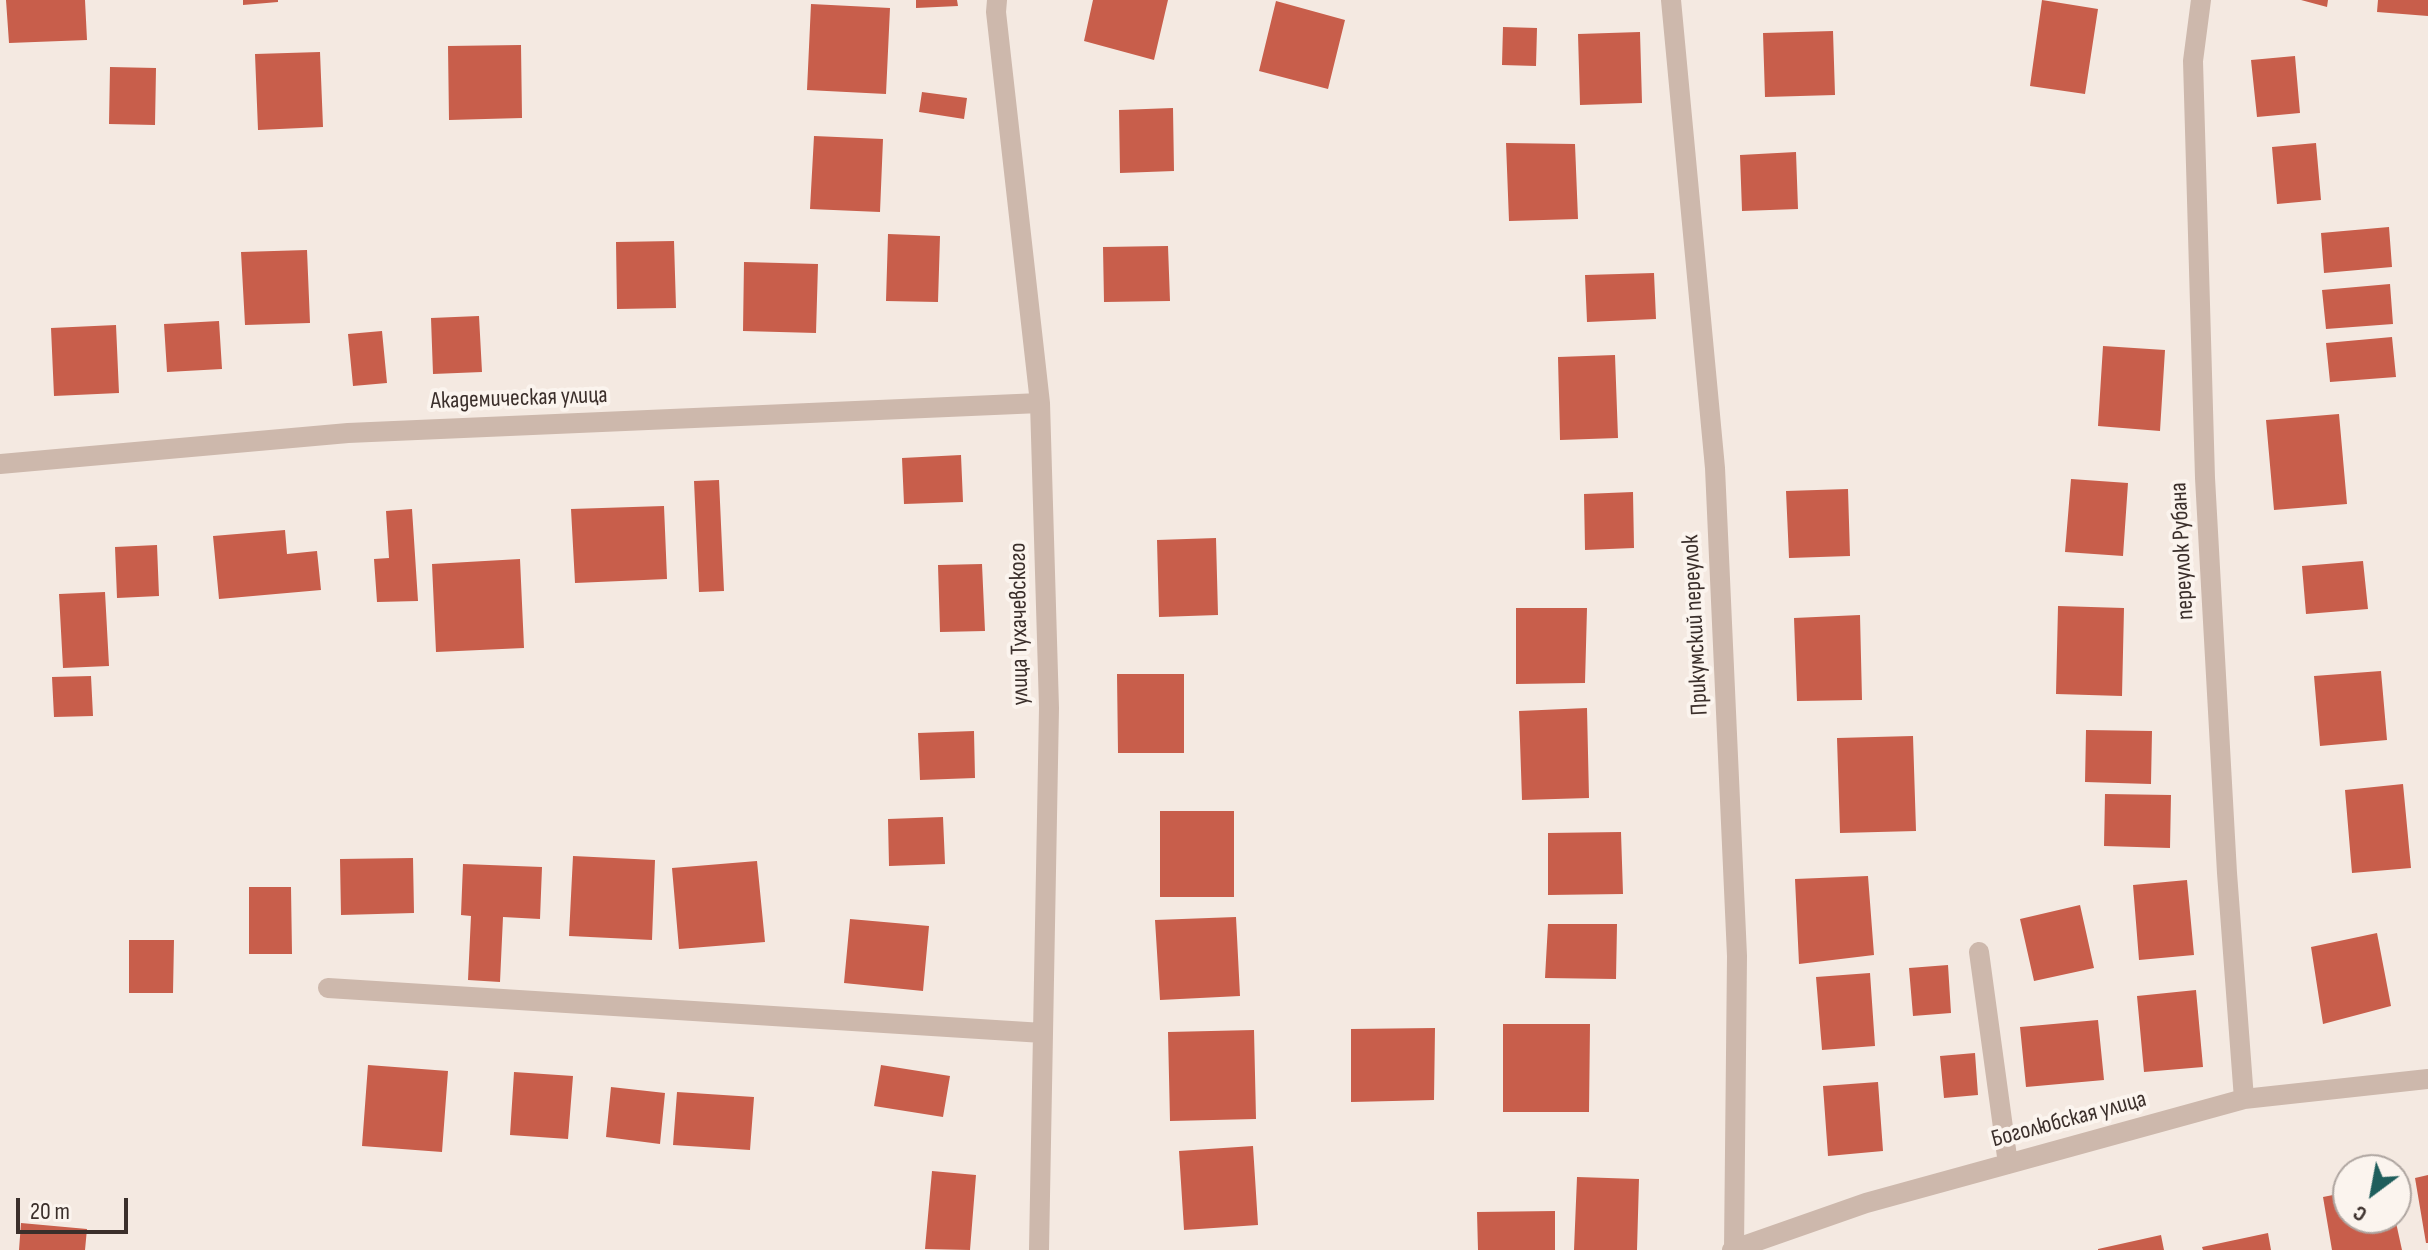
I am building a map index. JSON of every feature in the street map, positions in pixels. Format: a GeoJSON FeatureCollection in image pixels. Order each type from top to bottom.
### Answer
{"type":"FeatureCollection","features":[{"type":"Feature","properties":{"kind":"street","name":"улица Тухачевского"},"geometry":{"type":"LineString","coordinates":[[997,0],[1040,403],[1049,708],[1039,1250]]}},
{"type":"Feature","properties":{"kind":"street","name":"Прикумский переулок"},"geometry":{"type":"LineString","coordinates":[[1671,0],[1715,468],[1737,956],[1733,1250]]}},
{"type":"Feature","properties":{"kind":"street","name":"переулок Рубана"},"geometry":{"type":"LineString","coordinates":[[2201,0],[2193,61],[2205,478],[2227,873],[2244,1099]]}},
{"type":"Feature","properties":{"kind":"street","name":"Академическая улица"},"geometry":{"type":"LineString","coordinates":[[0,464],[348,433],[1040,403]]}},
{"type":"Feature","properties":{"kind":"street"},"geometry":{"type":"LineString","coordinates":[[1979,952],[2008,1164]]}},
{"type":"Feature","properties":{"kind":"street"},"geometry":{"type":"LineString","coordinates":[[328,988],[1043,1033]]}},
{"type":"Feature","properties":{"kind":"street","name":"Боголюбская улица"},"geometry":{"type":"LineString","coordinates":[[1733,1250],[1866,1203],[2244,1099],[2428,1079]]}},
{"type":"Feature","properties":{"kind":"building"},"geometry":{"type":"Polygon","coordinates":[[[6,0],[85,0],[87,40],[9,43],[6,0]]]}},
{"type":"Feature","properties":{"kind":"building"},"geometry":{"type":"Polygon","coordinates":[[[243,0],[278,0],[278,2],[243,5],[243,0]]]}},
{"type":"Feature","properties":{"kind":"building"},"geometry":{"type":"Polygon","coordinates":[[[916,0],[957,0],[958,6],[916,8],[916,0]]]}},
{"type":"Feature","properties":{"kind":"building"},"geometry":{"type":"Polygon","coordinates":[[[1093,0],[1168,0],[1154,60],[1084,41],[1093,0]]]}},
{"type":"Feature","properties":{"kind":"building"},"geometry":{"type":"Polygon","coordinates":[[[2042,0],[2098,9],[2085,94],[2030,86],[2042,0]]]}},
{"type":"Feature","properties":{"kind":"building"},"geometry":{"type":"Polygon","coordinates":[[[2301,0],[2328,0],[2327,7],[2301,0]]]}},
{"type":"Feature","properties":{"kind":"building"},"geometry":{"type":"Polygon","coordinates":[[[2378,0],[2428,0],[2428,16],[2377,12],[2378,0]]]}},
{"type":"Feature","properties":{"kind":"building"},"geometry":{"type":"Polygon","coordinates":[[[1276,1],[1345,20],[1328,89],[1259,71],[1276,1]]]}},
{"type":"Feature","properties":{"kind":"building"},"geometry":{"type":"Polygon","coordinates":[[[811,4],[890,8],[886,94],[807,90],[811,4]]]}},
{"type":"Feature","properties":{"kind":"building"},"geometry":{"type":"Polygon","coordinates":[[[1503,27],[1537,28],[1536,66],[1502,65],[1503,27]]]}},
{"type":"Feature","properties":{"kind":"building"},"geometry":{"type":"Polygon","coordinates":[[[1833,31],[1835,95],[1765,97],[1763,33],[1833,31]]]}},
{"type":"Feature","properties":{"kind":"building"},"geometry":{"type":"Polygon","coordinates":[[[1640,32],[1642,103],[1580,105],[1578,34],[1640,32]]]}},
{"type":"Feature","properties":{"kind":"building"},"geometry":{"type":"Polygon","coordinates":[[[521,45],[522,118],[449,120],[448,46],[521,45]]]}},
{"type":"Feature","properties":{"kind":"building"},"geometry":{"type":"Polygon","coordinates":[[[320,52],[323,127],[258,130],[255,54],[320,52]]]}},
{"type":"Feature","properties":{"kind":"building"},"geometry":{"type":"Polygon","coordinates":[[[2295,56],[2300,113],[2257,117],[2251,60],[2295,56]]]}},
{"type":"Feature","properties":{"kind":"building"},"geometry":{"type":"Polygon","coordinates":[[[110,67],[156,68],[155,125],[109,124],[110,67]]]}},
{"type":"Feature","properties":{"kind":"building"},"geometry":{"type":"Polygon","coordinates":[[[922,92],[967,98],[964,119],[919,112],[922,92]]]}},
{"type":"Feature","properties":{"kind":"building"},"geometry":{"type":"Polygon","coordinates":[[[1173,108],[1174,171],[1120,173],[1119,110],[1173,108]]]}},
{"type":"Feature","properties":{"kind":"building"},"geometry":{"type":"Polygon","coordinates":[[[814,136],[883,139],[880,212],[810,209],[814,136]]]}},
{"type":"Feature","properties":{"kind":"building"},"geometry":{"type":"Polygon","coordinates":[[[1506,143],[1575,144],[1578,219],[1509,221],[1506,143]]]}},
{"type":"Feature","properties":{"kind":"building"},"geometry":{"type":"Polygon","coordinates":[[[2316,143],[2321,200],[2277,204],[2272,147],[2316,143]]]}},
{"type":"Feature","properties":{"kind":"building"},"geometry":{"type":"Polygon","coordinates":[[[1796,152],[1798,209],[1742,211],[1740,155],[1796,152]]]}},
{"type":"Feature","properties":{"kind":"building"},"geometry":{"type":"Polygon","coordinates":[[[2389,227],[2392,267],[2324,273],[2321,233],[2389,227]]]}},
{"type":"Feature","properties":{"kind":"building"},"geometry":{"type":"Polygon","coordinates":[[[888,234],[940,236],[938,302],[886,301],[888,234]]]}},
{"type":"Feature","properties":{"kind":"building"},"geometry":{"type":"Polygon","coordinates":[[[674,241],[676,308],[617,309],[616,242],[674,241]]]}},
{"type":"Feature","properties":{"kind":"building"},"geometry":{"type":"Polygon","coordinates":[[[1168,246],[1170,301],[1104,302],[1103,247],[1168,246]]]}},
{"type":"Feature","properties":{"kind":"building"},"geometry":{"type":"Polygon","coordinates":[[[307,250],[310,323],[245,325],[241,252],[307,250]]]}},
{"type":"Feature","properties":{"kind":"building"},"geometry":{"type":"Polygon","coordinates":[[[744,262],[818,264],[816,333],[743,331],[744,262]]]}},
{"type":"Feature","properties":{"kind":"building"},"geometry":{"type":"Polygon","coordinates":[[[1654,273],[1656,319],[1587,322],[1585,275],[1654,273]]]}},
{"type":"Feature","properties":{"kind":"building"},"geometry":{"type":"Polygon","coordinates":[[[2390,284],[2393,324],[2326,329],[2322,290],[2390,284]]]}},
{"type":"Feature","properties":{"kind":"building"},"geometry":{"type":"Polygon","coordinates":[[[479,316],[482,372],[433,374],[431,318],[479,316]]]}},
{"type":"Feature","properties":{"kind":"building"},"geometry":{"type":"Polygon","coordinates":[[[219,321],[222,369],[167,372],[164,324],[219,321]]]}},
{"type":"Feature","properties":{"kind":"building"},"geometry":{"type":"Polygon","coordinates":[[[116,325],[119,393],[54,396],[51,328],[116,325]]]}},
{"type":"Feature","properties":{"kind":"building"},"geometry":{"type":"Polygon","coordinates":[[[382,331],[387,383],[353,386],[348,334],[382,331]]]}},
{"type":"Feature","properties":{"kind":"building"},"geometry":{"type":"Polygon","coordinates":[[[2392,337],[2396,377],[2330,382],[2326,343],[2392,337]]]}},
{"type":"Feature","properties":{"kind":"building"},"geometry":{"type":"Polygon","coordinates":[[[2103,346],[2165,350],[2160,431],[2098,426],[2103,346]]]}},
{"type":"Feature","properties":{"kind":"building"},"geometry":{"type":"Polygon","coordinates":[[[1615,355],[1618,438],[1560,440],[1558,357],[1615,355]]]}},
{"type":"Feature","properties":{"kind":"building"},"geometry":{"type":"Polygon","coordinates":[[[2339,414],[2347,504],[2274,510],[2266,420],[2339,414]]]}},
{"type":"Feature","properties":{"kind":"building"},"geometry":{"type":"Polygon","coordinates":[[[961,455],[963,502],[904,504],[902,458],[961,455]]]}},
{"type":"Feature","properties":{"kind":"building"},"geometry":{"type":"Polygon","coordinates":[[[2071,479],[2128,483],[2123,556],[2065,552],[2071,479]]]}},
{"type":"Feature","properties":{"kind":"building"},"geometry":{"type":"Polygon","coordinates":[[[719,480],[724,591],[699,592],[694,481],[719,480]]]}},
{"type":"Feature","properties":{"kind":"building"},"geometry":{"type":"Polygon","coordinates":[[[1848,489],[1850,556],[1789,558],[1786,491],[1848,489]]]}},
{"type":"Feature","properties":{"kind":"building"},"geometry":{"type":"Polygon","coordinates":[[[1633,492],[1634,548],[1585,550],[1584,494],[1633,492]]]}},
{"type":"Feature","properties":{"kind":"building"},"geometry":{"type":"Polygon","coordinates":[[[664,506],[667,579],[575,583],[571,509],[664,506]]]}},
{"type":"Feature","properties":{"kind":"building"},"geometry":{"type":"Polygon","coordinates":[[[412,509],[418,601],[377,602],[374,559],[389,558],[386,511],[412,509]]]}},
{"type":"Feature","properties":{"kind":"building"},"geometry":{"type":"Polygon","coordinates":[[[285,530],[287,554],[317,551],[321,590],[219,599],[213,536],[285,530]]]}},
{"type":"Feature","properties":{"kind":"building"},"geometry":{"type":"Polygon","coordinates":[[[1216,538],[1218,615],[1159,617],[1157,540],[1216,538]]]}},
{"type":"Feature","properties":{"kind":"building"},"geometry":{"type":"Polygon","coordinates":[[[157,545],[159,596],[117,598],[115,547],[157,545]]]}},
{"type":"Feature","properties":{"kind":"building"},"geometry":{"type":"Polygon","coordinates":[[[520,559],[524,648],[436,652],[432,564],[520,559]]]}},
{"type":"Feature","properties":{"kind":"building"},"geometry":{"type":"Polygon","coordinates":[[[2363,561],[2368,609],[2306,614],[2302,566],[2363,561]]]}},
{"type":"Feature","properties":{"kind":"building"},"geometry":{"type":"Polygon","coordinates":[[[982,564],[985,631],[940,632],[938,565],[982,564]]]}},
{"type":"Feature","properties":{"kind":"building"},"geometry":{"type":"Polygon","coordinates":[[[105,592],[109,666],[63,668],[59,594],[105,592]]]}},
{"type":"Feature","properties":{"kind":"building"},"geometry":{"type":"Polygon","coordinates":[[[2058,606],[2124,608],[2122,696],[2056,694],[2058,606]]]}},
{"type":"Feature","properties":{"kind":"building"},"geometry":{"type":"Polygon","coordinates":[[[1516,608],[1587,608],[1585,683],[1516,684],[1516,608]]]}},
{"type":"Feature","properties":{"kind":"building"},"geometry":{"type":"Polygon","coordinates":[[[1860,615],[1862,700],[1797,701],[1794,618],[1860,615]]]}},
{"type":"Feature","properties":{"kind":"building"},"geometry":{"type":"Polygon","coordinates":[[[2381,671],[2387,740],[2320,746],[2314,676],[2381,671]]]}},
{"type":"Feature","properties":{"kind":"building"},"geometry":{"type":"Polygon","coordinates":[[[1117,674],[1184,674],[1184,753],[1118,753],[1117,674]]]}},
{"type":"Feature","properties":{"kind":"building"},"geometry":{"type":"Polygon","coordinates":[[[91,676],[93,716],[54,717],[52,677],[91,676]]]}},
{"type":"Feature","properties":{"kind":"building"},"geometry":{"type":"Polygon","coordinates":[[[1587,708],[1589,798],[1522,800],[1519,711],[1587,708]]]}},
{"type":"Feature","properties":{"kind":"building"},"geometry":{"type":"Polygon","coordinates":[[[2086,730],[2152,731],[2151,784],[2085,782],[2086,730]]]}},
{"type":"Feature","properties":{"kind":"building"},"geometry":{"type":"Polygon","coordinates":[[[974,731],[975,778],[920,780],[918,733],[974,731]]]}},
{"type":"Feature","properties":{"kind":"building"},"geometry":{"type":"Polygon","coordinates":[[[1913,736],[1916,831],[1840,833],[1837,738],[1913,736]]]}},
{"type":"Feature","properties":{"kind":"building"},"geometry":{"type":"Polygon","coordinates":[[[2403,784],[2411,868],[2352,873],[2345,790],[2403,784]]]}},
{"type":"Feature","properties":{"kind":"building"},"geometry":{"type":"Polygon","coordinates":[[[2105,794],[2171,795],[2170,848],[2104,846],[2105,794]]]}},
{"type":"Feature","properties":{"kind":"building"},"geometry":{"type":"Polygon","coordinates":[[[1160,811],[1234,811],[1234,897],[1160,897],[1160,811]]]}},
{"type":"Feature","properties":{"kind":"building"},"geometry":{"type":"Polygon","coordinates":[[[943,817],[945,864],[889,866],[888,819],[943,817]]]}},
{"type":"Feature","properties":{"kind":"building"},"geometry":{"type":"Polygon","coordinates":[[[1621,832],[1623,894],[1548,895],[1548,833],[1621,832]]]}},
{"type":"Feature","properties":{"kind":"building"},"geometry":{"type":"Polygon","coordinates":[[[573,856],[655,860],[652,940],[569,936],[573,856]]]}},
{"type":"Feature","properties":{"kind":"building"},"geometry":{"type":"Polygon","coordinates":[[[413,858],[414,913],[341,915],[340,859],[413,858]]]}},
{"type":"Feature","properties":{"kind":"building"},"geometry":{"type":"Polygon","coordinates":[[[757,861],[765,942],[679,949],[672,868],[757,861]]]}},
{"type":"Feature","properties":{"kind":"building"},"geometry":{"type":"Polygon","coordinates":[[[463,864],[542,867],[540,919],[503,917],[500,982],[468,980],[471,916],[461,915],[463,864]]]}},
{"type":"Feature","properties":{"kind":"building"},"geometry":{"type":"Polygon","coordinates":[[[1868,876],[1874,955],[1799,964],[1795,879],[1868,876]]]}},
{"type":"Feature","properties":{"kind":"building"},"geometry":{"type":"Polygon","coordinates":[[[2187,880],[2194,955],[2139,960],[2133,885],[2187,880]]]}},
{"type":"Feature","properties":{"kind":"building"},"geometry":{"type":"Polygon","coordinates":[[[249,887],[291,887],[292,954],[249,954],[249,887]]]}},
{"type":"Feature","properties":{"kind":"building"},"geometry":{"type":"Polygon","coordinates":[[[2080,905],[2094,968],[2034,981],[2020,919],[2080,905]]]}},
{"type":"Feature","properties":{"kind":"building"},"geometry":{"type":"Polygon","coordinates":[[[1236,917],[1240,996],[1160,1000],[1155,920],[1236,917]]]}},
{"type":"Feature","properties":{"kind":"building"},"geometry":{"type":"Polygon","coordinates":[[[850,919],[929,926],[923,991],[844,983],[850,919]]]}},
{"type":"Feature","properties":{"kind":"building"},"geometry":{"type":"Polygon","coordinates":[[[1548,924],[1617,924],[1616,979],[1545,978],[1548,924]]]}},
{"type":"Feature","properties":{"kind":"building"},"geometry":{"type":"Polygon","coordinates":[[[2377,933],[2391,1006],[2323,1024],[2311,947],[2377,933]]]}},
{"type":"Feature","properties":{"kind":"building"},"geometry":{"type":"Polygon","coordinates":[[[129,940],[174,940],[173,993],[129,993],[129,940]]]}},
{"type":"Feature","properties":{"kind":"building"},"geometry":{"type":"Polygon","coordinates":[[[1948,965],[1951,1013],[1913,1016],[1909,968],[1948,965]]]}},
{"type":"Feature","properties":{"kind":"building"},"geometry":{"type":"Polygon","coordinates":[[[1870,973],[1875,1046],[1822,1050],[1816,977],[1870,973]]]}},
{"type":"Feature","properties":{"kind":"building"},"geometry":{"type":"Polygon","coordinates":[[[2196,990],[2203,1067],[2144,1072],[2137,996],[2196,990]]]}},
{"type":"Feature","properties":{"kind":"building"},"geometry":{"type":"Polygon","coordinates":[[[2098,1020],[2104,1080],[2026,1087],[2020,1027],[2098,1020]]]}},
{"type":"Feature","properties":{"kind":"building"},"geometry":{"type":"Polygon","coordinates":[[[1503,1024],[1590,1024],[1589,1112],[1503,1112],[1503,1024]]]}},
{"type":"Feature","properties":{"kind":"building"},"geometry":{"type":"Polygon","coordinates":[[[1435,1028],[1434,1100],[1351,1102],[1351,1029],[1435,1028]]]}},
{"type":"Feature","properties":{"kind":"building"},"geometry":{"type":"Polygon","coordinates":[[[1254,1030],[1256,1119],[1170,1121],[1168,1032],[1254,1030]]]}},
{"type":"Feature","properties":{"kind":"building"},"geometry":{"type":"Polygon","coordinates":[[[1975,1053],[1978,1095],[1944,1098],[1940,1056],[1975,1053]]]}},
{"type":"Feature","properties":{"kind":"building"},"geometry":{"type":"Polygon","coordinates":[[[368,1065],[448,1071],[442,1152],[362,1146],[368,1065]]]}},
{"type":"Feature","properties":{"kind":"building"},"geometry":{"type":"Polygon","coordinates":[[[881,1065],[950,1076],[943,1117],[874,1106],[881,1065]]]}},
{"type":"Feature","properties":{"kind":"building"},"geometry":{"type":"Polygon","coordinates":[[[514,1072],[573,1076],[568,1139],[510,1135],[514,1072]]]}},
{"type":"Feature","properties":{"kind":"building"},"geometry":{"type":"Polygon","coordinates":[[[1878,1082],[1883,1151],[1828,1156],[1823,1086],[1878,1082]]]}},
{"type":"Feature","properties":{"kind":"building"},"geometry":{"type":"Polygon","coordinates":[[[611,1087],[665,1093],[660,1144],[606,1137],[611,1087]]]}},
{"type":"Feature","properties":{"kind":"building"},"geometry":{"type":"Polygon","coordinates":[[[677,1092],[754,1097],[750,1150],[673,1145],[677,1092]]]}},
{"type":"Feature","properties":{"kind":"building"},"geometry":{"type":"Polygon","coordinates":[[[1253,1146],[1258,1225],[1184,1230],[1179,1151],[1253,1146]]]}},
{"type":"Feature","properties":{"kind":"building"},"geometry":{"type":"Polygon","coordinates":[[[932,1171],[976,1175],[970,1250],[925,1249],[932,1171]]]}},
{"type":"Feature","properties":{"kind":"building"},"geometry":{"type":"Polygon","coordinates":[[[2428,1175],[2428,1243],[2426,1243],[2415,1178],[2428,1175]]]}},
{"type":"Feature","properties":{"kind":"building"},"geometry":{"type":"Polygon","coordinates":[[[1577,1177],[1639,1179],[1637,1250],[1574,1250],[1577,1177]]]}},
{"type":"Feature","properties":{"kind":"building"},"geometry":{"type":"Polygon","coordinates":[[[2332,1195],[2332,1234],[2398,1234],[2402,1250],[2332,1250],[2323,1197],[2332,1195]]]}},
{"type":"Feature","properties":{"kind":"building"},"geometry":{"type":"Polygon","coordinates":[[[1555,1211],[1555,1250],[1478,1250],[1477,1212],[1555,1211]]]}},
{"type":"Feature","properties":{"kind":"building"},"geometry":{"type":"Polygon","coordinates":[[[21,1223],[87,1229],[85,1250],[19,1250],[21,1223]]]}},
{"type":"Feature","properties":{"kind":"building"},"geometry":{"type":"Polygon","coordinates":[[[2268,1233],[2271,1250],[2203,1250],[2202,1247],[2268,1233]]]}},
{"type":"Feature","properties":{"kind":"building"},"geometry":{"type":"Polygon","coordinates":[[[2161,1235],[2164,1250],[2098,1250],[2098,1249],[2161,1235]]]}}]}
